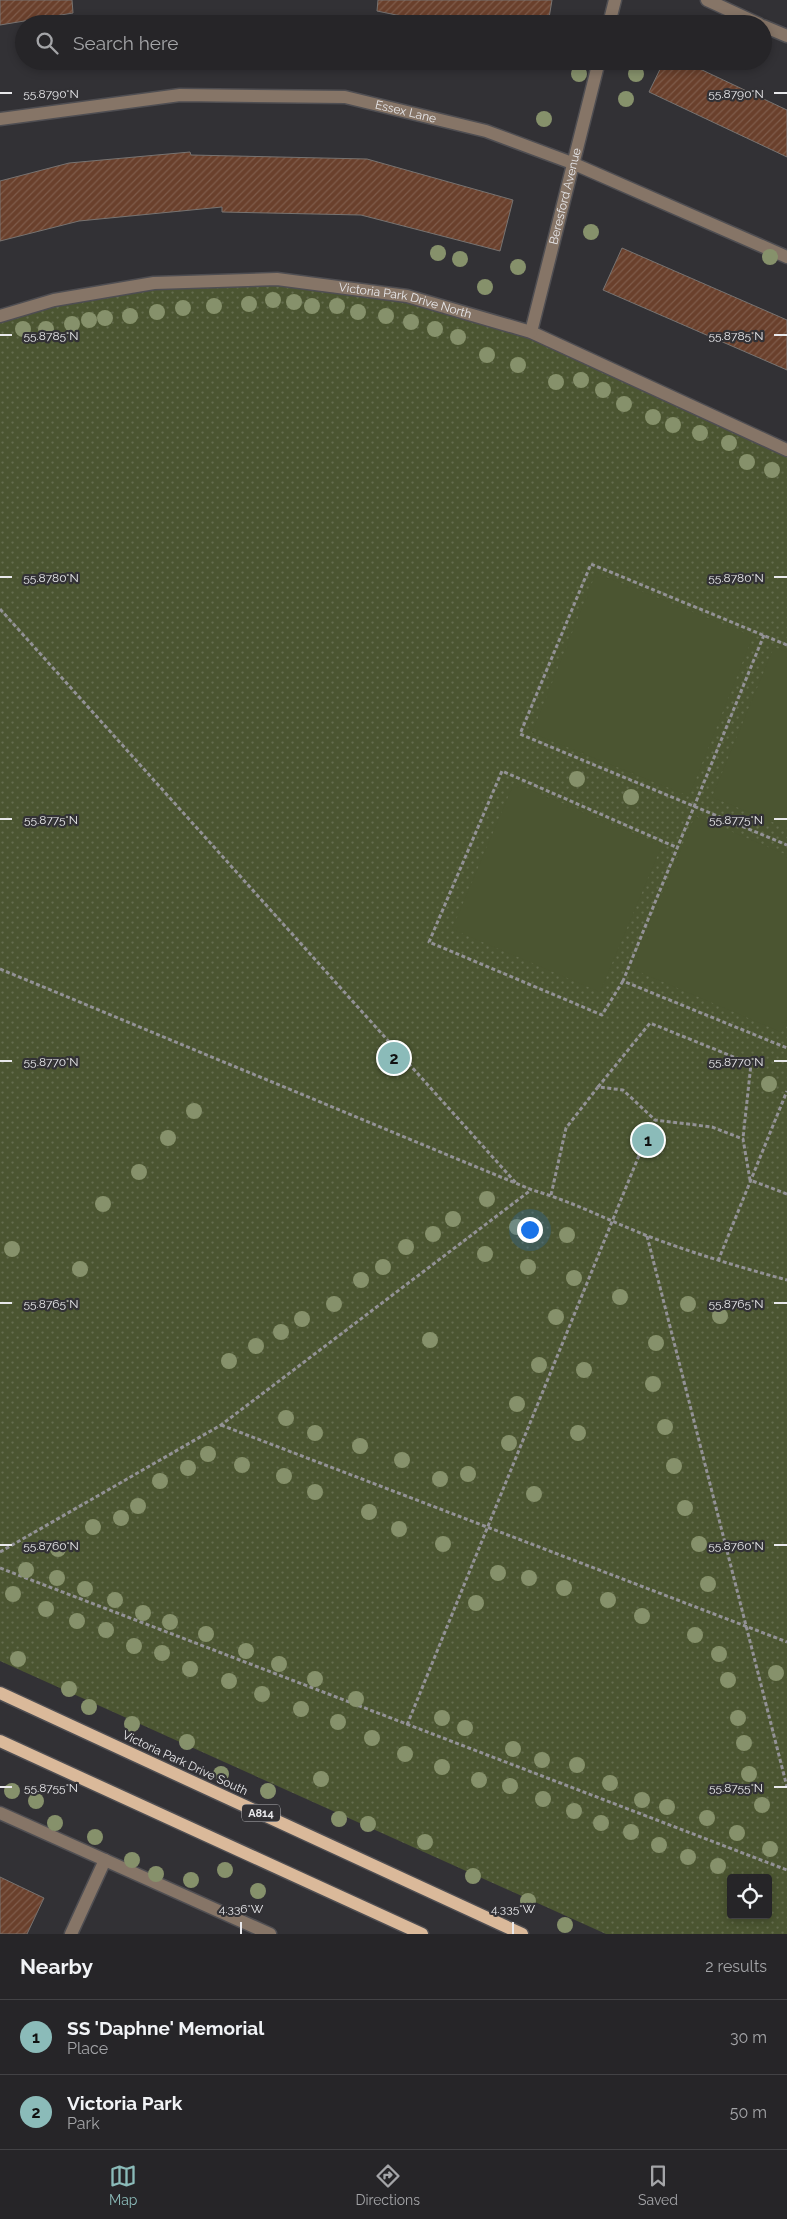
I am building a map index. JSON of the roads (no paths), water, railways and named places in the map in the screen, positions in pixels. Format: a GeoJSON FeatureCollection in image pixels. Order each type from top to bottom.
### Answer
{"type":"FeatureCollection","features":[{"type":"Feature","properties":{"kind":"main road","name":"Victoria Park Drive South"},"geometry":{"type":"LineString","coordinates":[[0,1693],[522,1934]]}},
{"type":"Feature","properties":{"kind":"main road"},"geometry":{"type":"LineString","coordinates":[[0,1741],[422,1934]]}},
{"type":"Feature","properties":{"kind":"street"},"geometry":{"type":"LineString","coordinates":[[611,15],[615,0]]}},
{"type":"Feature","properties":{"kind":"street"},"geometry":{"type":"LineString","coordinates":[[707,0],[740,15]]}},
{"type":"Feature","properties":{"kind":"street"},"geometry":{"type":"LineString","coordinates":[[772,30],[787,36]]}},
{"type":"Feature","properties":{"kind":"street","name":"Beresford Avenue"},"geometry":{"type":"LineString","coordinates":[[531,332],[572,162],[597,70]]}},
{"type":"Feature","properties":{"kind":"street","name":"Essex Lane"},"geometry":{"type":"LineString","coordinates":[[0,119],[180,95],[345,97],[486,131],[572,162],[787,257]]}},
{"type":"Feature","properties":{"kind":"street","name":"Victoria Park Drive North"},"geometry":{"type":"LineString","coordinates":[[0,316],[54,300],[154,283],[277,279],[407,296],[531,332],[787,450]]}},
{"type":"Feature","properties":{"kind":"street"},"geometry":{"type":"LineString","coordinates":[[0,1813],[270,1934]]}},
{"type":"Feature","properties":{"kind":"street"},"geometry":{"type":"LineString","coordinates":[[71,1934],[105,1860]]}},
{"type":"Feature","properties":{"kind":"place","name":"Victoria Park"},"geometry":{"type":"Point","coordinates":[394,1058]}},
{"type":"Feature","properties":{"kind":"place","name":"SS 'Daphne' Memorial"},"geometry":{"type":"Point","coordinates":[648,1140]}}]}
